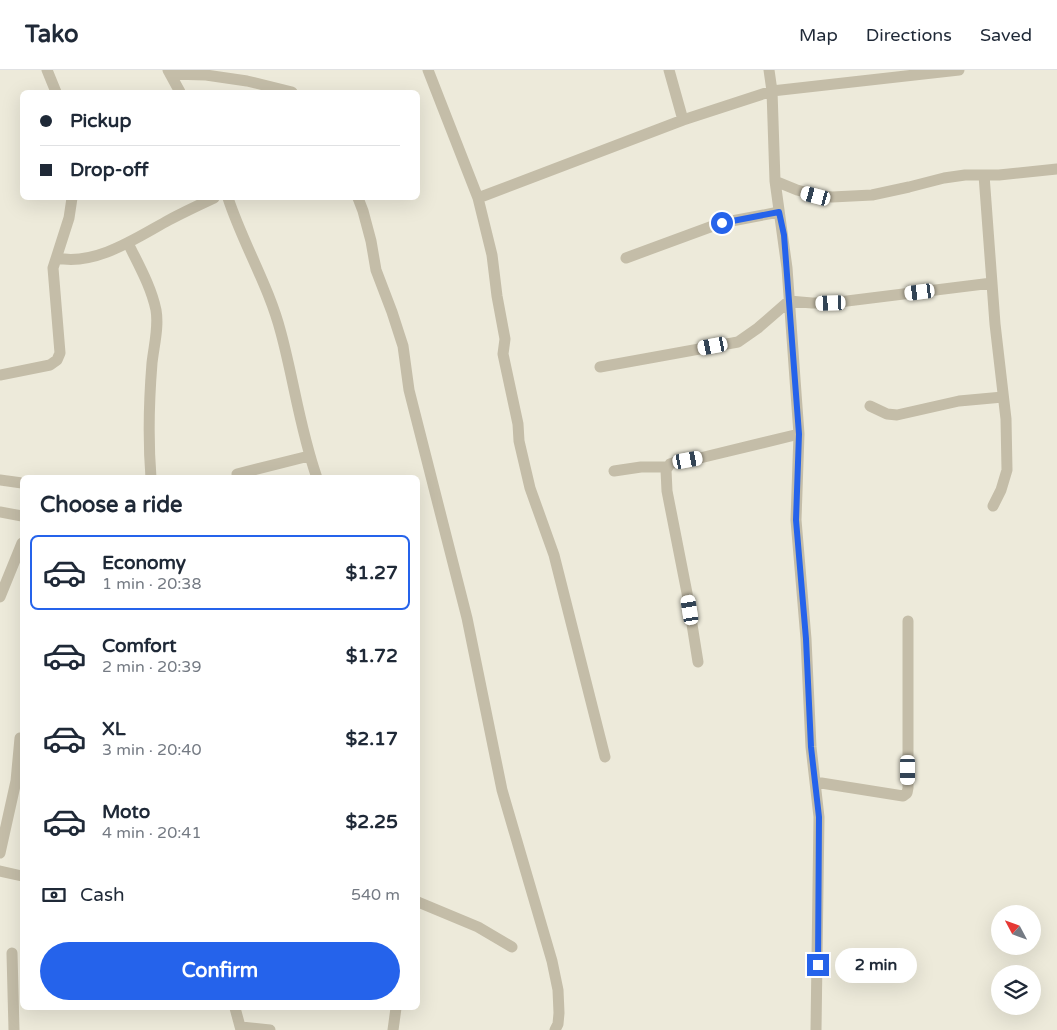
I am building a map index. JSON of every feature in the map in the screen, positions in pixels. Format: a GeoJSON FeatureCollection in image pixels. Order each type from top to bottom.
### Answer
{"type":"FeatureCollection","features":[{"type":"Feature","properties":{"kind":"street"},"geometry":{"type":"LineString","coordinates":[[46,70],[55,90]]}},
{"type":"Feature","properties":{"kind":"street"},"geometry":{"type":"LineString","coordinates":[[428,70],[478,198],[492,255],[504,339],[503,354],[518,424],[519,441],[530,488],[554,555],[605,757]]}},
{"type":"Feature","properties":{"kind":"street"},"geometry":{"type":"LineString","coordinates":[[669,70],[683,120]]}},
{"type":"Feature","properties":{"kind":"street"},"geometry":{"type":"LineString","coordinates":[[769,70],[772,91],[775,181],[784,235],[799,434],[796,520],[806,639],[811,747],[819,817],[816,1030]]}},
{"type":"Feature","properties":{"kind":"street"},"geometry":{"type":"LineString","coordinates":[[478,198],[683,120],[772,91],[958,70]]}},
{"type":"Feature","properties":{"kind":"street"},"geometry":{"type":"LineString","coordinates":[[169,72],[179,90]]}},
{"type":"Feature","properties":{"kind":"street"},"geometry":{"type":"LineString","coordinates":[[169,72],[247,81],[284,90]]}},
{"type":"Feature","properties":{"kind":"street"},"geometry":{"type":"LineString","coordinates":[[775,181],[816,196],[832,197],[872,195],[944,178],[1057,169]]}},
{"type":"Feature","properties":{"kind":"street"},"geometry":{"type":"LineString","coordinates":[[984,175],[992,283],[1006,419],[1007,470],[1001,490],[992,506]]}},
{"type":"Feature","properties":{"kind":"street"},"geometry":{"type":"LineString","coordinates":[[0,375],[50,365],[57,360],[60,353],[53,268],[69,218],[72,200]]}},
{"type":"Feature","properties":{"kind":"street"},"geometry":{"type":"LineString","coordinates":[[57,258],[76,259],[98,255],[128,242],[210,200]]}},
{"type":"Feature","properties":{"kind":"street"},"geometry":{"type":"LineString","coordinates":[[229,200],[271,302],[281,332],[309,456],[316,475]]}},
{"type":"Feature","properties":{"kind":"street"},"geometry":{"type":"LineString","coordinates":[[359,200],[371,241],[376,270],[403,346],[409,390],[476,657],[502,790],[552,961],[558,990],[559,1013],[558,1024],[555,1030]]}},
{"type":"Feature","properties":{"kind":"street"},"geometry":{"type":"LineString","coordinates":[[626,258],[722,223],[779,212]]}},
{"type":"Feature","properties":{"kind":"street"},"geometry":{"type":"LineString","coordinates":[[128,242],[148,286],[156,311],[157,324],[152,362],[151,475]]}},
{"type":"Feature","properties":{"kind":"street"},"geometry":{"type":"LineString","coordinates":[[600,367],[738,342],[758,328],[788,301],[831,303],[992,283]]}},
{"type":"Feature","properties":{"kind":"street"},"geometry":{"type":"LineString","coordinates":[[870,406],[887,414],[897,415],[959,401],[1003,397]]}},
{"type":"Feature","properties":{"kind":"street"},"geometry":{"type":"LineString","coordinates":[[698,662],[667,491],[666,470],[670,464],[676,462],[799,434]]}},
{"type":"Feature","properties":{"kind":"street"},"geometry":{"type":"LineString","coordinates":[[237,474],[309,456]]}},
{"type":"Feature","properties":{"kind":"street"},"geometry":{"type":"LineString","coordinates":[[614,471],[641,467],[668,467]]}},
{"type":"Feature","properties":{"kind":"street"},"geometry":{"type":"LineString","coordinates":[[0,480],[20,484]]}},
{"type":"Feature","properties":{"kind":"street"},"geometry":{"type":"LineString","coordinates":[[0,512],[20,516]]}},
{"type":"Feature","properties":{"kind":"street"},"geometry":{"type":"LineString","coordinates":[[0,597],[4,575],[20,547]]}},
{"type":"Feature","properties":{"kind":"street"},"geometry":{"type":"LineString","coordinates":[[815,782],[886,794],[903,796],[907,794],[908,620]]}},
{"type":"Feature","properties":{"kind":"street"},"geometry":{"type":"LineString","coordinates":[[0,853],[15,790],[20,738]]}},
{"type":"Feature","properties":{"kind":"street"},"geometry":{"type":"LineString","coordinates":[[0,871],[20,876]]}},
{"type":"Feature","properties":{"kind":"street"},"geometry":{"type":"LineString","coordinates":[[420,903],[478,928],[512,947]]}},
{"type":"Feature","properties":{"kind":"street"},"geometry":{"type":"LineString","coordinates":[[12,953],[14,1030]]}},
{"type":"Feature","properties":{"kind":"street"},"geometry":{"type":"LineString","coordinates":[[236,1010],[241,1028],[270,1030]]}},
{"type":"Feature","properties":{"kind":"street"},"geometry":{"type":"LineString","coordinates":[[394,1030],[396,1010]]}},
{"type":"Feature","properties":{"kind":"route"},"geometry":{"type":"LineString","coordinates":[[722,223],[779,212],[784,235],[799,434],[796,520],[806,639],[811,747],[819,817],[818,965]]}}]}
